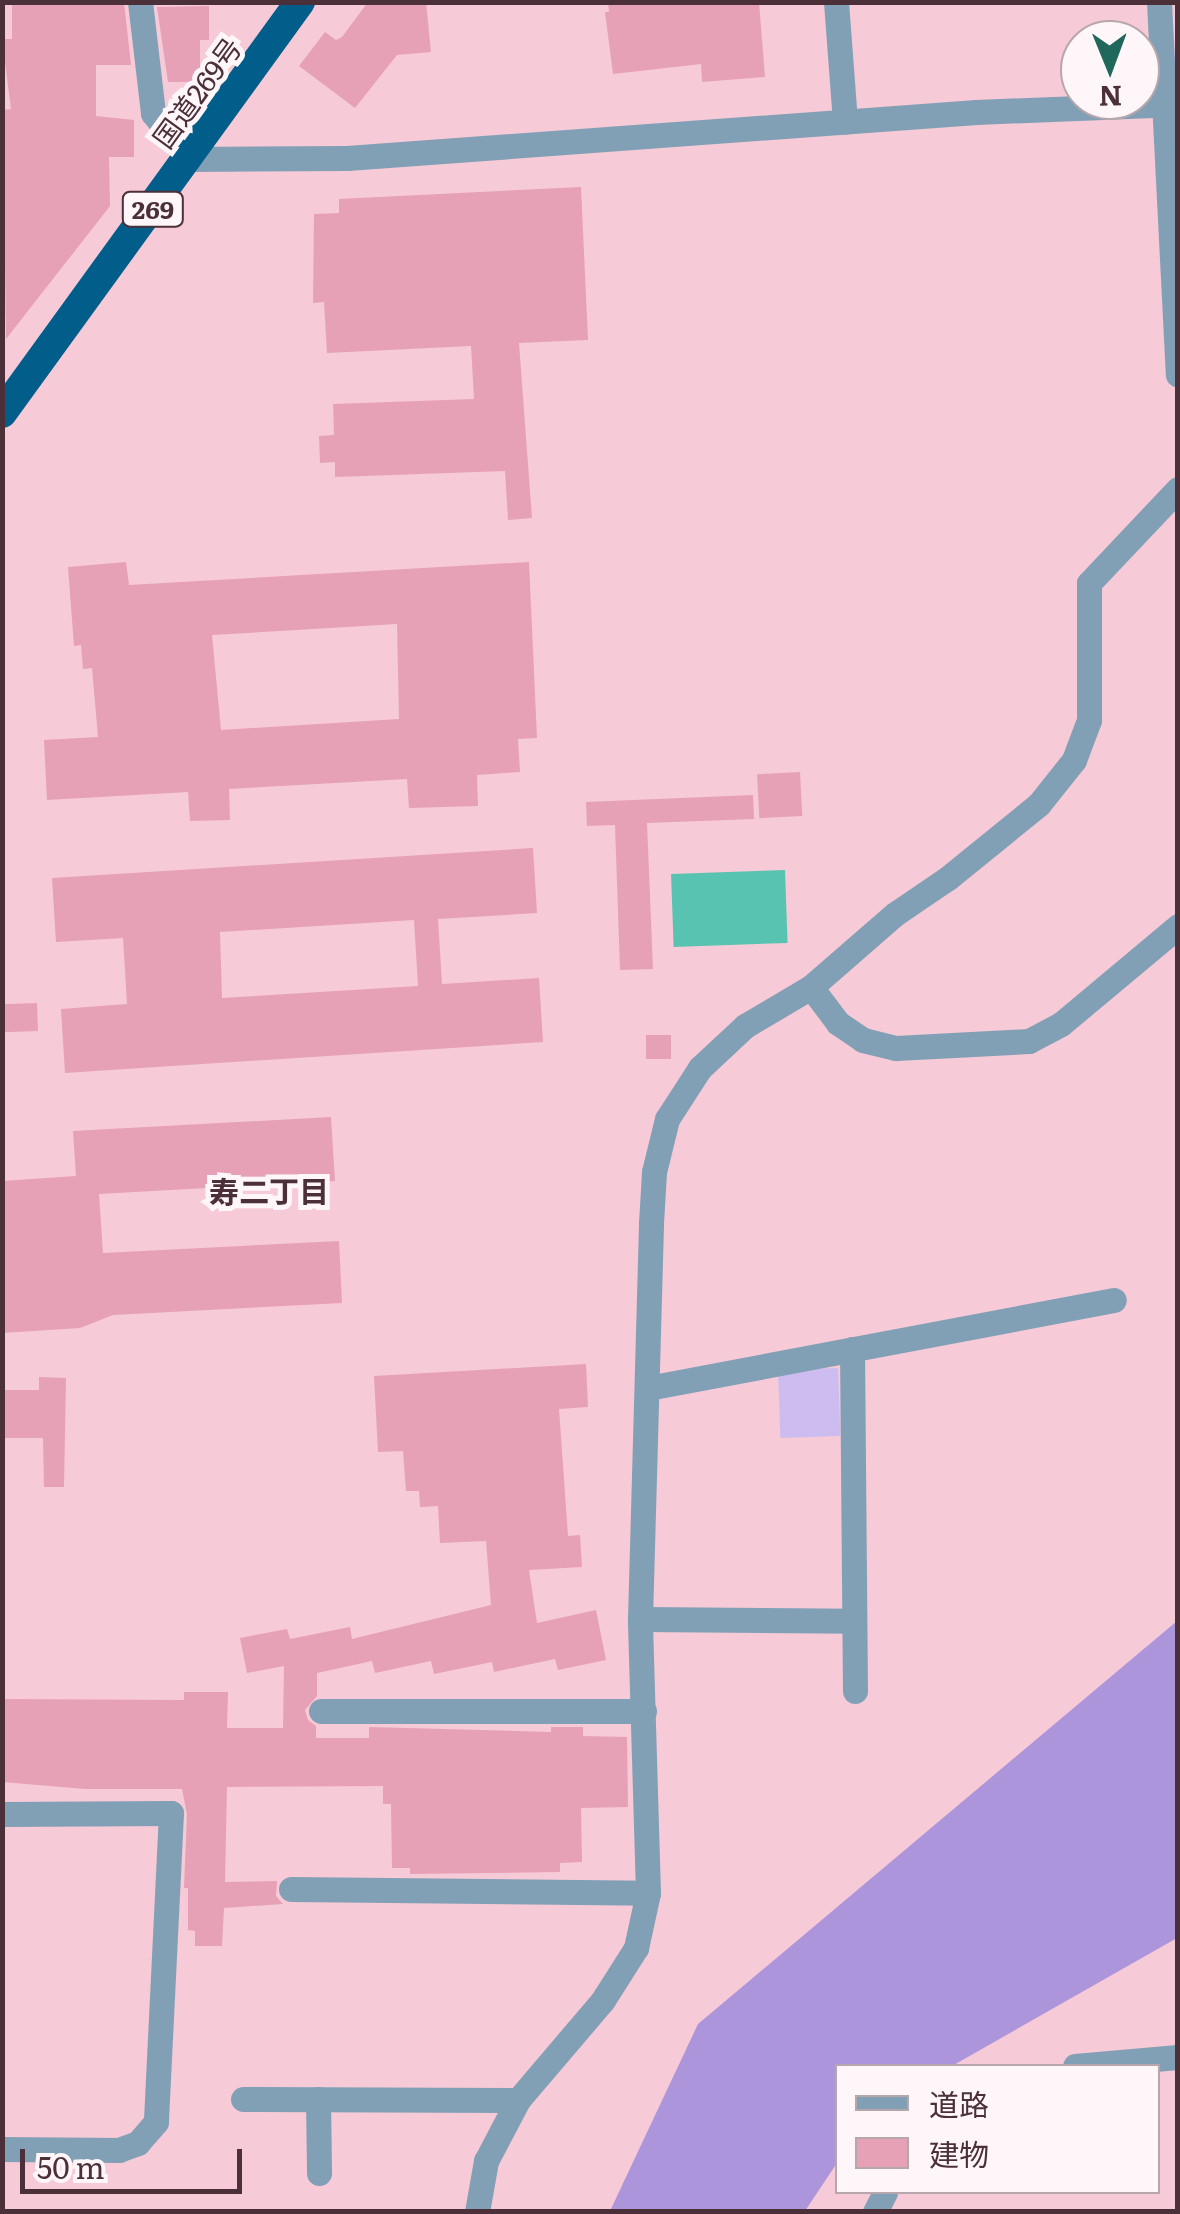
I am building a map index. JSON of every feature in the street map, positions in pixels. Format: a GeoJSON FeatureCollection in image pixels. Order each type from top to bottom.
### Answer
{"type":"FeatureCollection","features":[{"type":"Feature","properties":{"kind":"highway","name":"国道269号"},"geometry":{"type":"LineString","coordinates":[[8,395],[188,159],[300,2]]}},
{"type":"Feature","properties":{"kind":"street"},"geometry":{"type":"LineString","coordinates":[[140,2],[153,114],[188,159],[348,158],[846,122],[1171,104]]}},
{"type":"Feature","properties":{"kind":"street"},"geometry":{"type":"LineString","coordinates":[[836,2],[846,122]]}},
{"type":"Feature","properties":{"kind":"street"},"geometry":{"type":"LineString","coordinates":[[1159,2],[1171,104],[1178,375]]}},
{"type":"Feature","properties":{"kind":"street"},"geometry":{"type":"LineString","coordinates":[[477,2212],[486,2162],[518,2100],[603,2000],[636,1948],[648,1893],[640,1619],[654,1172],[666,1119],[700,1068],[745,1026],[811,987],[895,914],[948,878],[1039,804],[1074,760],[1089,720],[1089,583],[1178,490]]}},
{"type":"Feature","properties":{"kind":"street"},"geometry":{"type":"LineString","coordinates":[[811,987],[838,1023],[863,1040],[896,1048],[1029,1041],[1061,1024],[1178,926]]}},
{"type":"Feature","properties":{"kind":"street"},"geometry":{"type":"LineString","coordinates":[[648,1388],[1114,1300]]}},
{"type":"Feature","properties":{"kind":"street"},"geometry":{"type":"LineString","coordinates":[[852,1350],[854,1691]]}},
{"type":"Feature","properties":{"kind":"street"},"geometry":{"type":"LineString","coordinates":[[640,1619],[854,1621]]}},
{"type":"Feature","properties":{"kind":"street"},"geometry":{"type":"LineString","coordinates":[[322,1711],[644,1710]]}},
{"type":"Feature","properties":{"kind":"street"},"geometry":{"type":"LineString","coordinates":[[2,1814],[171,1813],[156,2122],[138,2143],[119,2150],[2,2149]]}},
{"type":"Feature","properties":{"kind":"street"},"geometry":{"type":"LineString","coordinates":[[291,1889],[648,1893]]}},
{"type":"Feature","properties":{"kind":"street"},"geometry":{"type":"LineString","coordinates":[[1096,2064],[1178,2056]]}},
{"type":"Feature","properties":{"kind":"street"},"geometry":{"type":"LineString","coordinates":[[243,2099],[518,2100]]}},
{"type":"Feature","properties":{"kind":"street"},"geometry":{"type":"LineString","coordinates":[[318,2099],[319,2173]]}},
{"type":"Feature","properties":{"kind":"shaded area"},"geometry":{"type":"Polygon","coordinates":[[[785,870],[788,943],[674,947],[671,874],[785,870]]]}},
{"type":"Feature","properties":{"kind":"shaded area"},"geometry":{"type":"Polygon","coordinates":[[[838,1368],[840,1436],[780,1438],[778,1370],[838,1368]]]}},
{"type":"Feature","properties":{"kind":"shaded area"},"geometry":{"type":"Polygon","coordinates":[[[1177,1621],[1177,1938],[956,2064],[835,2064],[835,2166],[805,2211],[610,2211],[698,2024],[1177,1621]]]}},
{"type":"Feature","properties":{"kind":"building"},"geometry":{"type":"Polygon","coordinates":[[[124,2],[131,65],[96,65],[96,116],[134,120],[134,157],[109,157],[110,206],[6,339],[3,110],[11,109],[2,39],[12,39],[12,3],[124,2]]]}},
{"type":"Feature","properties":{"kind":"building"},"geometry":{"type":"Polygon","coordinates":[[[368,2],[426,2],[431,52],[397,55],[355,108],[299,66],[325,32],[336,40],[342,37],[368,2]]]}},
{"type":"Feature","properties":{"kind":"building"},"geometry":{"type":"Polygon","coordinates":[[[608,2],[759,2],[765,77],[702,82],[701,64],[613,74],[605,12],[609,12],[608,2]]]}},
{"type":"Feature","properties":{"kind":"building"},"geometry":{"type":"Polygon","coordinates":[[[209,6],[209,40],[200,40],[200,82],[168,82],[157,7],[209,6]]]}},
{"type":"Feature","properties":{"kind":"building"},"geometry":{"type":"Polygon","coordinates":[[[581,187],[588,340],[519,343],[532,518],[508,520],[505,471],[335,477],[335,462],[320,463],[319,436],[334,435],[333,404],[474,399],[471,346],[327,353],[324,302],[313,303],[314,214],[339,213],[339,199],[581,187]]]}},
{"type":"Feature","properties":{"kind":"building"},"geometry":{"type":"Polygon","coordinates":[[[126,562],[129,585],[529,562],[537,738],[518,739],[520,772],[477,775],[478,806],[409,808],[407,779],[229,789],[230,820],[190,821],[188,792],[47,800],[44,740],[98,737],[92,668],[83,669],[81,645],[74,646],[68,567],[126,562]],[[397,624],[212,635],[221,730],[399,719],[397,624]]]}},
{"type":"Feature","properties":{"kind":"building"},"geometry":{"type":"Polygon","coordinates":[[[800,772],[802,816],[759,818],[757,774],[800,772]]]}},
{"type":"Feature","properties":{"kind":"building"},"geometry":{"type":"Polygon","coordinates":[[[753,795],[754,819],[647,823],[653,969],[620,970],[615,825],[587,826],[586,802],[753,795]]]}},
{"type":"Feature","properties":{"kind":"building"},"geometry":{"type":"Polygon","coordinates":[[[533,848],[537,913],[438,919],[442,984],[539,978],[543,1042],[65,1073],[61,1009],[127,1004],[123,938],[56,942],[52,878],[533,848]],[[414,920],[220,932],[222,998],[418,986],[414,920]]]}},
{"type":"Feature","properties":{"kind":"building"},"geometry":{"type":"Polygon","coordinates":[[[37,1003],[38,1031],[3,1032],[2,1004],[37,1003]]]}},
{"type":"Feature","properties":{"kind":"building"},"geometry":{"type":"Polygon","coordinates":[[[646,1035],[671,1035],[671,1059],[646,1059],[646,1035]]]}},
{"type":"Feature","properties":{"kind":"building"},"geometry":{"type":"Polygon","coordinates":[[[331,1117],[335,1181],[99,1194],[103,1253],[339,1241],[342,1303],[113,1315],[80,1328],[2,1333],[2,1181],[76,1176],[73,1131],[331,1117]]]}},
{"type":"Feature","properties":{"kind":"building"},"geometry":{"type":"Polygon","coordinates":[[[586,1364],[588,1407],[559,1409],[568,1536],[580,1535],[582,1567],[529,1570],[537,1623],[596,1610],[606,1660],[558,1670],[555,1659],[494,1672],[492,1662],[434,1674],[431,1661],[375,1673],[372,1661],[317,1673],[317,1696],[305,1710],[308,1720],[316,1726],[316,1738],[369,1738],[369,1727],[551,1732],[551,1727],[583,1727],[583,1736],[627,1737],[628,1807],[581,1808],[582,1862],[560,1863],[560,1872],[410,1874],[410,1868],[392,1868],[391,1804],[383,1804],[383,1786],[227,1787],[225,1882],[277,1881],[276,1896],[283,1904],[224,1908],[222,1946],[195,1946],[195,1931],[188,1930],[188,1888],[184,1888],[187,1814],[182,1789],[85,1789],[2,1782],[5,1699],[184,1700],[184,1692],[228,1692],[227,1728],[283,1728],[284,1666],[247,1673],[240,1638],[287,1629],[290,1639],[350,1627],[352,1639],[491,1605],[486,1541],[440,1543],[438,1506],[420,1507],[419,1491],[406,1491],[403,1451],[378,1452],[374,1376],[586,1364]]]}},
{"type":"Feature","properties":{"kind":"building"},"geometry":{"type":"Polygon","coordinates":[[[39,1377],[66,1378],[64,1487],[44,1487],[43,1438],[2,1438],[2,1390],[39,1390],[39,1377]]]}},
{"type":"Feature","properties":{"kind":"district","name":"寿二丁目"},"geometry":{"type":"Point","coordinates":[269,1190]}}]}
